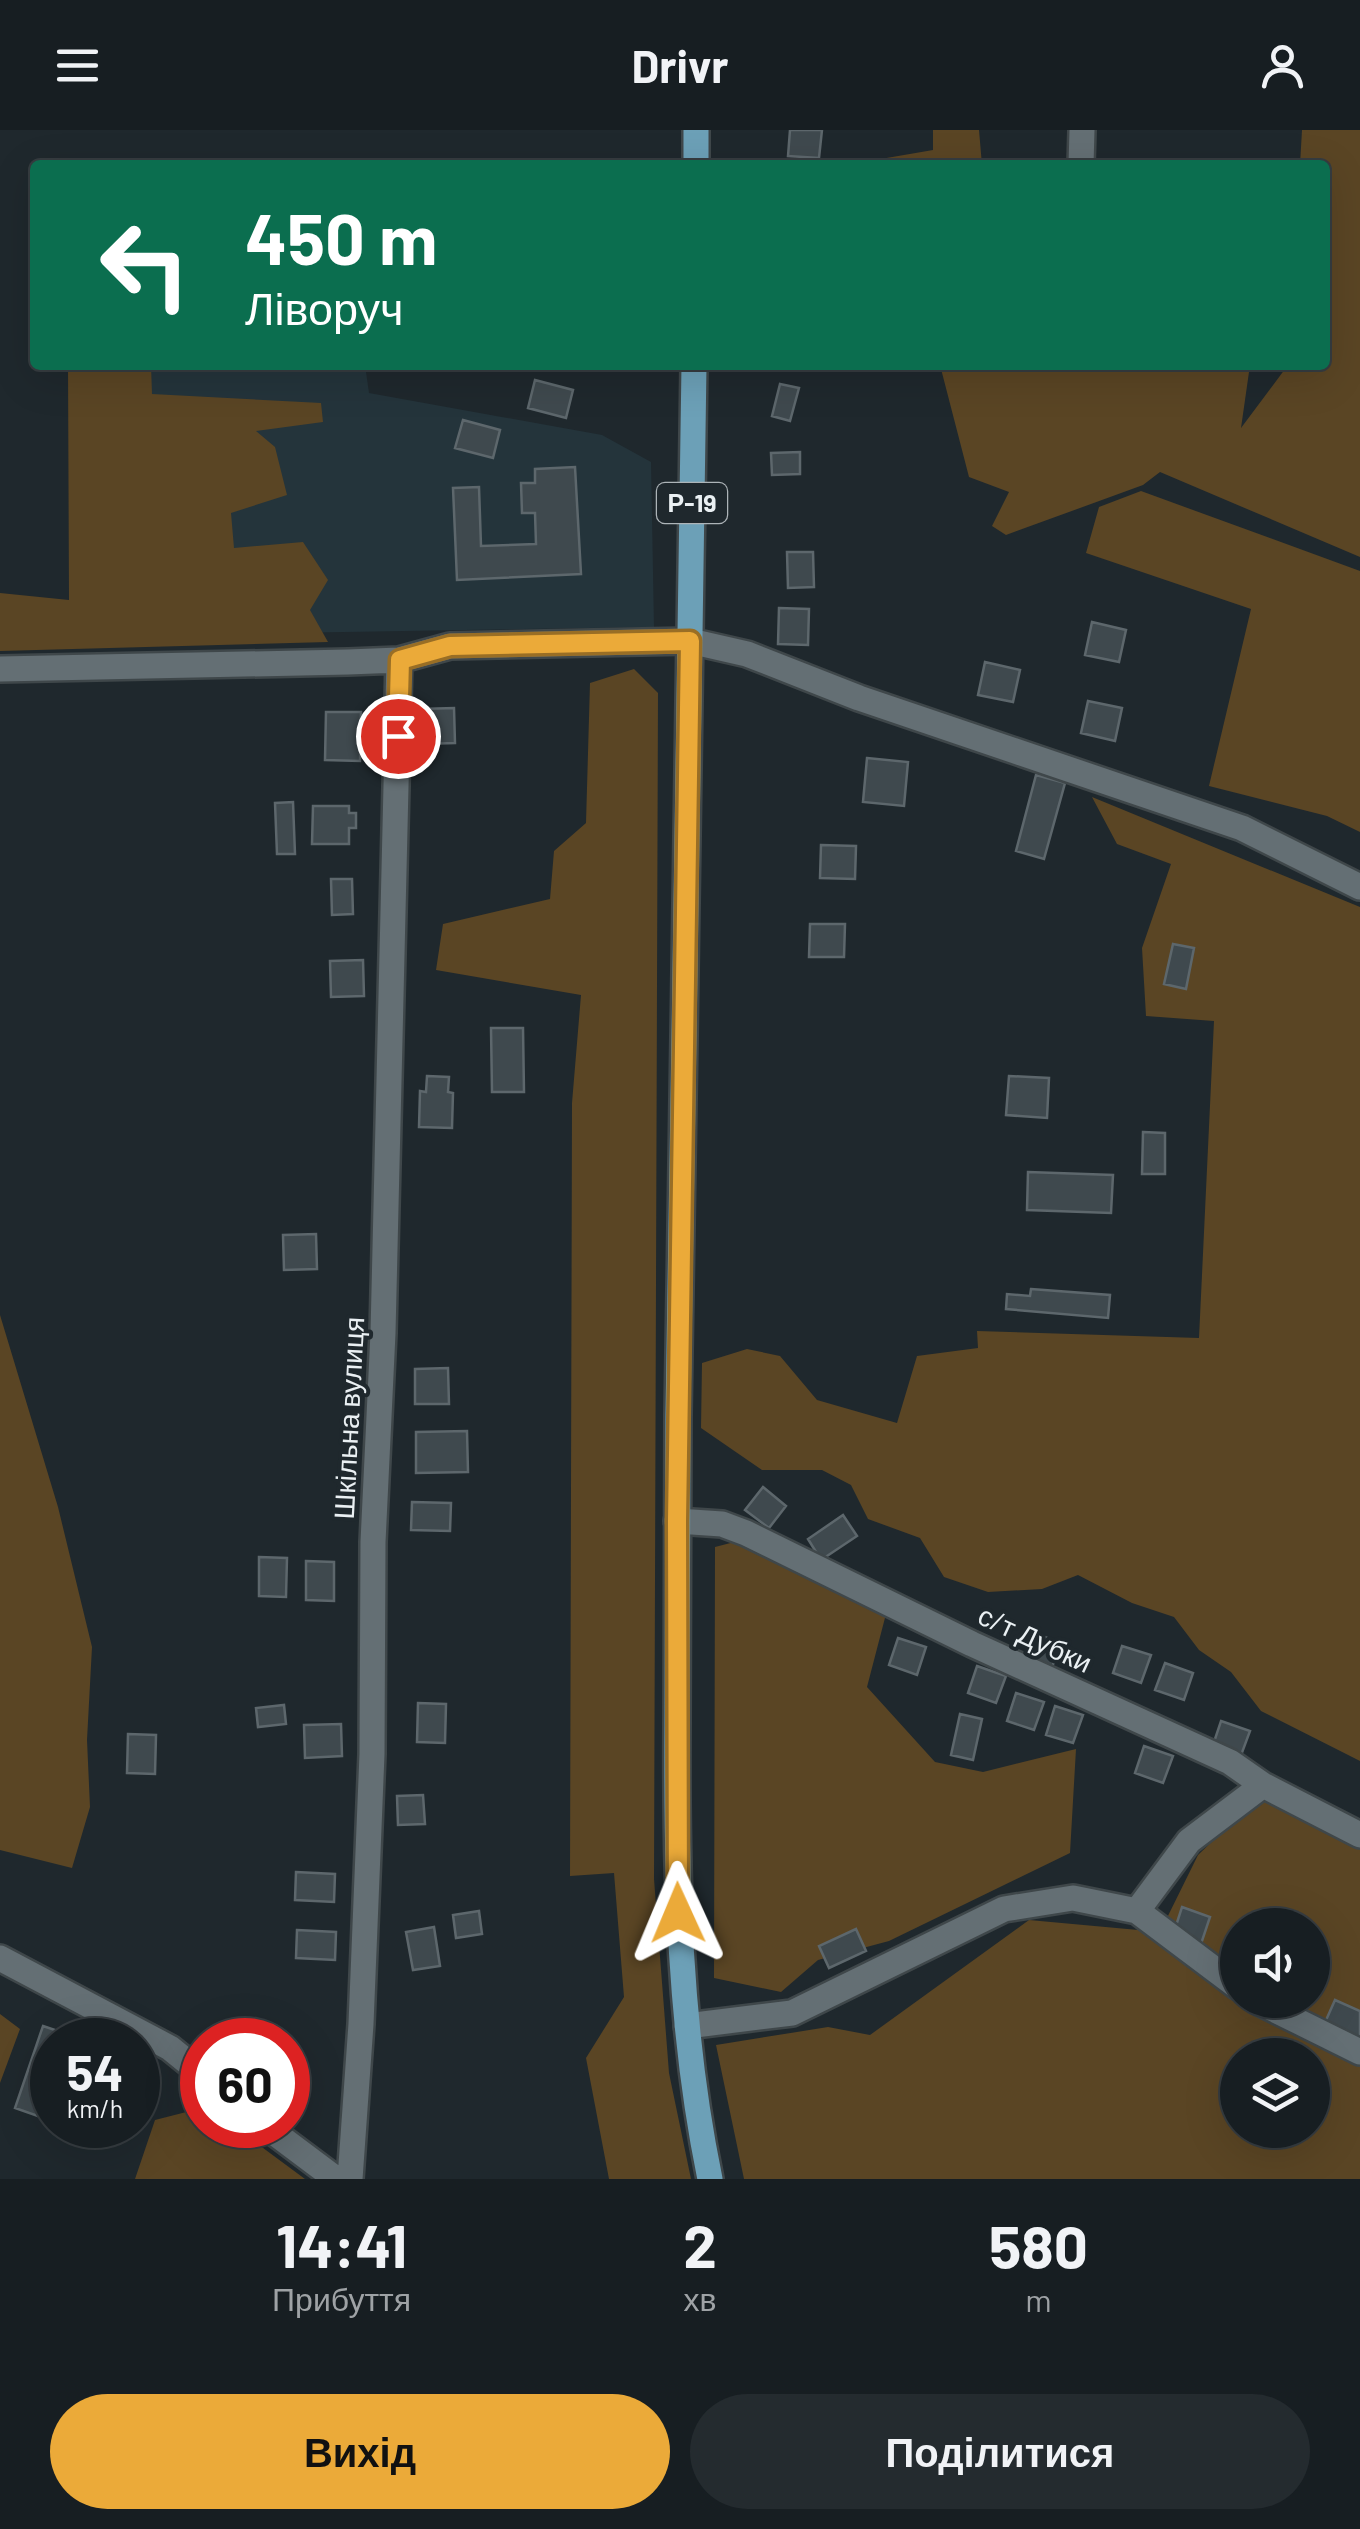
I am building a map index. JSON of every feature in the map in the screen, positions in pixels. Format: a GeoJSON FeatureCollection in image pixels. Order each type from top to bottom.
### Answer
{"type":"FeatureCollection","features":[{"type":"Feature","properties":{"kind":"main road"},"geometry":{"type":"LineString","coordinates":[[696,130],[696,160]]}},
{"type":"Feature","properties":{"kind":"main road","name":"Р-19"},"geometry":{"type":"LineString","coordinates":[[694,370],[677,1521],[678,1913],[686,2026],[710,2179]]}},
{"type":"Feature","properties":{"kind":"street"},"geometry":{"type":"LineString","coordinates":[[1081,160],[1082,130]]}},
{"type":"Feature","properties":{"kind":"street"},"geometry":{"type":"LineString","coordinates":[[0,668],[400,660],[450,646],[690,641],[746,654],[858,698],[1242,828],[1360,887]]}},
{"type":"Feature","properties":{"kind":"street","name":"Шкільна вулиця"},"geometry":{"type":"LineString","coordinates":[[350,2179],[372,1754],[373,1542],[383,1333],[400,660]]}},
{"type":"Feature","properties":{"kind":"street","name":"с/т Дубки"},"geometry":{"type":"LineString","coordinates":[[677,1521],[722,1524],[746,1533],[941,1629],[1230,1762],[1263,1785],[1360,1834]]}},
{"type":"Feature","properties":{"kind":"street"},"geometry":{"type":"LineString","coordinates":[[1137,1911],[1189,1840],[1263,1785]]}},
{"type":"Feature","properties":{"kind":"street"},"geometry":{"type":"LineString","coordinates":[[686,2026],[792,2013],[1004,1909],[1073,1898],[1137,1911],[1220,1973]]}},
{"type":"Feature","properties":{"kind":"street"},"geometry":{"type":"LineString","coordinates":[[0,1958],[180,2056]]}},
{"type":"Feature","properties":{"kind":"street"},"geometry":{"type":"LineString","coordinates":[[1291,2018],[1360,2052]]}},
{"type":"Feature","properties":{"kind":"street"},"geometry":{"type":"LineString","coordinates":[[295,2148],[336,2179]]}},
{"type":"Feature","properties":{"kind":"shaded area"},"geometry":{"type":"Polygon","coordinates":[[[933,130],[979,130],[982,160],[875,160],[933,150],[933,130]]]}},
{"type":"Feature","properties":{"kind":"shaded area"},"geometry":{"type":"Polygon","coordinates":[[[1302,130],[1360,130],[1360,557],[1160,472],[1143,485],[1006,535],[992,526],[1009,492],[969,477],[941,370],[1249,370],[1241,428],[1284,370],[1330,370],[1330,160],[1300,160],[1302,130]]]}},
{"type":"Feature","properties":{"kind":"shaded area"},"geometry":{"type":"Polygon","coordinates":[[[68,370],[151,370],[152,394],[321,403],[323,422],[256,431],[275,447],[287,495],[231,513],[234,548],[303,542],[328,580],[310,610],[328,642],[0,651],[0,593],[69,600],[68,370]]]}},
{"type":"Feature","properties":{"kind":"shaded area"},"geometry":{"type":"Polygon","coordinates":[[[93,370],[366,370],[369,393],[602,435],[651,462],[654,627],[96,636],[93,370]]]}},
{"type":"Feature","properties":{"kind":"shaded area"},"geometry":{"type":"Polygon","coordinates":[[[1141,491],[1360,571],[1360,832],[1327,816],[1209,786],[1251,609],[1086,553],[1099,507],[1141,491]]]}},
{"type":"Feature","properties":{"kind":"shaded area"},"geometry":{"type":"Polygon","coordinates":[[[634,669],[658,693],[654,1879],[669,2073],[691,2179],[609,2179],[586,2058],[624,1997],[614,1873],[570,1876],[572,1103],[581,995],[436,970],[443,924],[550,899],[554,851],[586,823],[590,683],[634,669]]]}},
{"type":"Feature","properties":{"kind":"shaded area"},"geometry":{"type":"Polygon","coordinates":[[[1092,797],[1360,907],[1360,1761],[1261,1711],[1231,1672],[1199,1650],[1174,1617],[1132,1603],[1078,1575],[1042,1589],[988,1592],[944,1577],[920,1538],[868,1519],[851,1485],[822,1470],[762,1470],[701,1428],[702,1363],[747,1349],[780,1356],[817,1400],[897,1423],[917,1356],[978,1348],[977,1331],[1199,1338],[1214,1021],[1146,1016],[1142,948],[1171,864],[1117,844],[1092,797]]]}},
{"type":"Feature","properties":{"kind":"shaded area"},"geometry":{"type":"Polygon","coordinates":[[[0,1315],[58,1507],[92,1647],[87,1740],[90,1807],[72,1868],[0,1850],[0,1315]]]}},
{"type":"Feature","properties":{"kind":"shaded area"},"geometry":{"type":"Polygon","coordinates":[[[742,1540],[886,1614],[867,1687],[935,1762],[983,1772],[1076,1749],[1070,1853],[889,1941],[818,1960],[781,1992],[714,1978],[715,1547],[742,1540]]]}},
{"type":"Feature","properties":{"kind":"shaded area"},"geometry":{"type":"Polygon","coordinates":[[[1263,1792],[1360,1847],[1360,2179],[744,2179],[716,2045],[828,2027],[870,2035],[1029,1920],[1160,1932],[1198,1855],[1263,1792]]]}},
{"type":"Feature","properties":{"kind":"shaded area"},"geometry":{"type":"Polygon","coordinates":[[[0,2014],[20,2029],[0,2083],[0,2014]]]}},
{"type":"Feature","properties":{"kind":"shaded area"},"geometry":{"type":"Polygon","coordinates":[[[180,2114],[180,2148],[263,2148],[305,2179],[135,2179],[146,2148],[160,2148],[160,2119],[180,2114]]]}},
{"type":"Feature","properties":{"kind":"building"},"geometry":{"type":"Polygon","coordinates":[[[790,130],[822,130],[819,158],[788,156],[790,130]]]}},
{"type":"Feature","properties":{"kind":"building"},"geometry":{"type":"Polygon","coordinates":[[[535,380],[573,390],[566,418],[528,408],[535,380]]]}},
{"type":"Feature","properties":{"kind":"building"},"geometry":{"type":"Polygon","coordinates":[[[780,384],[799,388],[790,421],[772,416],[780,384]]]}},
{"type":"Feature","properties":{"kind":"building"},"geometry":{"type":"Polygon","coordinates":[[[463,420],[500,430],[493,458],[455,448],[463,420]]]}},
{"type":"Feature","properties":{"kind":"building"},"geometry":{"type":"Polygon","coordinates":[[[800,452],[800,474],[772,475],[771,453],[800,452]]]}},
{"type":"Feature","properties":{"kind":"building"},"geometry":{"type":"Polygon","coordinates":[[[575,467],[581,574],[457,580],[453,488],[479,487],[481,546],[536,544],[535,513],[522,513],[521,483],[535,483],[535,469],[575,467]]]}},
{"type":"Feature","properties":{"kind":"building"},"geometry":{"type":"Polygon","coordinates":[[[787,552],[813,552],[814,587],[788,588],[787,552]]]}},
{"type":"Feature","properties":{"kind":"building"},"geometry":{"type":"Polygon","coordinates":[[[779,608],[809,609],[808,645],[778,644],[779,608]]]}},
{"type":"Feature","properties":{"kind":"building"},"geometry":{"type":"Polygon","coordinates":[[[1092,622],[1126,630],[1119,662],[1085,655],[1092,622]]]}},
{"type":"Feature","properties":{"kind":"building"},"geometry":{"type":"Polygon","coordinates":[[[985,662],[1020,670],[1013,702],[978,695],[985,662]]]}},
{"type":"Feature","properties":{"kind":"building"},"geometry":{"type":"Polygon","coordinates":[[[1088,701],[1122,708],[1115,741],[1081,733],[1088,701]]]}},
{"type":"Feature","properties":{"kind":"building"},"geometry":{"type":"Polygon","coordinates":[[[454,708],[455,743],[422,744],[420,709],[454,708]]]}},
{"type":"Feature","properties":{"kind":"building"},"geometry":{"type":"Polygon","coordinates":[[[326,712],[361,712],[360,761],[325,760],[326,712]]]}},
{"type":"Feature","properties":{"kind":"building"},"geometry":{"type":"Polygon","coordinates":[[[867,758],[908,762],[904,806],[863,802],[867,758]]]}},
{"type":"Feature","properties":{"kind":"building"},"geometry":{"type":"Polygon","coordinates":[[[1036,775],[1065,783],[1044,859],[1016,851],[1036,775]]]}},
{"type":"Feature","properties":{"kind":"building"},"geometry":{"type":"Polygon","coordinates":[[[293,802],[295,854],[277,854],[275,803],[293,802]]]}},
{"type":"Feature","properties":{"kind":"building"},"geometry":{"type":"Polygon","coordinates":[[[313,806],[349,806],[349,813],[356,813],[356,828],[349,828],[349,844],[312,844],[313,806]]]}},
{"type":"Feature","properties":{"kind":"building"},"geometry":{"type":"Polygon","coordinates":[[[821,845],[856,846],[855,879],[820,878],[821,845]]]}},
{"type":"Feature","properties":{"kind":"building"},"geometry":{"type":"Polygon","coordinates":[[[331,879],[352,879],[353,914],[332,915],[331,879]]]}},
{"type":"Feature","properties":{"kind":"building"},"geometry":{"type":"Polygon","coordinates":[[[810,924],[845,924],[844,957],[809,957],[810,924]]]}},
{"type":"Feature","properties":{"kind":"building"},"geometry":{"type":"Polygon","coordinates":[[[1173,944],[1194,948],[1186,989],[1164,984],[1173,944]]]}},
{"type":"Feature","properties":{"kind":"building"},"geometry":{"type":"Polygon","coordinates":[[[363,960],[364,996],[331,997],[330,961],[363,960]]]}},
{"type":"Feature","properties":{"kind":"building"},"geometry":{"type":"Polygon","coordinates":[[[491,1028],[523,1028],[524,1092],[492,1092],[491,1028]]]}},
{"type":"Feature","properties":{"kind":"building"},"geometry":{"type":"Polygon","coordinates":[[[427,1076],[449,1077],[448,1092],[453,1093],[452,1128],[419,1127],[420,1091],[426,1092],[427,1076]]]}},
{"type":"Feature","properties":{"kind":"building"},"geometry":{"type":"Polygon","coordinates":[[[1009,1076],[1049,1078],[1047,1118],[1006,1115],[1009,1076]]]}},
{"type":"Feature","properties":{"kind":"building"},"geometry":{"type":"Polygon","coordinates":[[[1143,1132],[1165,1133],[1165,1174],[1142,1174],[1143,1132]]]}},
{"type":"Feature","properties":{"kind":"building"},"geometry":{"type":"Polygon","coordinates":[[[1028,1172],[1113,1175],[1111,1213],[1027,1210],[1028,1172]]]}},
{"type":"Feature","properties":{"kind":"building"},"geometry":{"type":"Polygon","coordinates":[[[316,1234],[317,1269],[284,1270],[283,1235],[316,1234]]]}},
{"type":"Feature","properties":{"kind":"building"},"geometry":{"type":"Polygon","coordinates":[[[1031,1289],[1110,1295],[1108,1318],[1006,1309],[1007,1294],[1030,1296],[1031,1289]]]}},
{"type":"Feature","properties":{"kind":"building"},"geometry":{"type":"Polygon","coordinates":[[[448,1368],[449,1404],[415,1404],[415,1369],[448,1368]]]}},
{"type":"Feature","properties":{"kind":"building"},"geometry":{"type":"Polygon","coordinates":[[[467,1431],[468,1472],[416,1473],[416,1432],[467,1431]]]}},
{"type":"Feature","properties":{"kind":"building"},"geometry":{"type":"Polygon","coordinates":[[[763,1487],[786,1506],[769,1528],[745,1510],[763,1487]]]}},
{"type":"Feature","properties":{"kind":"building"},"geometry":{"type":"Polygon","coordinates":[[[412,1502],[451,1503],[450,1531],[411,1530],[412,1502]]]}},
{"type":"Feature","properties":{"kind":"building"},"geometry":{"type":"Polygon","coordinates":[[[843,1515],[857,1536],[821,1560],[808,1539],[843,1515]]]}},
{"type":"Feature","properties":{"kind":"building"},"geometry":{"type":"Polygon","coordinates":[[[259,1557],[287,1558],[286,1597],[259,1596],[259,1557]]]}},
{"type":"Feature","properties":{"kind":"building"},"geometry":{"type":"Polygon","coordinates":[[[306,1561],[334,1562],[334,1601],[306,1600],[306,1561]]]}},
{"type":"Feature","properties":{"kind":"building"},"geometry":{"type":"Polygon","coordinates":[[[1042,1636],[1061,1643],[1051,1670],[1032,1663],[1042,1636]]]}},
{"type":"Feature","properties":{"kind":"building"},"geometry":{"type":"Polygon","coordinates":[[[898,1638],[926,1647],[917,1675],[889,1665],[898,1638]]]}},
{"type":"Feature","properties":{"kind":"building"},"geometry":{"type":"Polygon","coordinates":[[[1122,1646],[1151,1655],[1141,1683],[1113,1673],[1122,1646]]]}},
{"type":"Feature","properties":{"kind":"building"},"geometry":{"type":"Polygon","coordinates":[[[1165,1663],[1193,1673],[1184,1700],[1155,1690],[1165,1663]]]}},
{"type":"Feature","properties":{"kind":"building"},"geometry":{"type":"Polygon","coordinates":[[[977,1666],[1006,1676],[996,1703],[968,1693],[977,1666]]]}},
{"type":"Feature","properties":{"kind":"building"},"geometry":{"type":"Polygon","coordinates":[[[1016,1693],[1044,1702],[1034,1730],[1007,1721],[1016,1693]]]}},
{"type":"Feature","properties":{"kind":"building"},"geometry":{"type":"Polygon","coordinates":[[[418,1703],[446,1704],[445,1743],[417,1742],[418,1703]]]}},
{"type":"Feature","properties":{"kind":"building"},"geometry":{"type":"Polygon","coordinates":[[[284,1705],[286,1724],[258,1727],[256,1708],[284,1705]]]}},
{"type":"Feature","properties":{"kind":"building"},"geometry":{"type":"Polygon","coordinates":[[[1055,1706],[1083,1715],[1073,1743],[1046,1735],[1055,1706]]]}},
{"type":"Feature","properties":{"kind":"building"},"geometry":{"type":"Polygon","coordinates":[[[960,1714],[982,1719],[973,1760],[951,1755],[960,1714]]]}},
{"type":"Feature","properties":{"kind":"building"},"geometry":{"type":"Polygon","coordinates":[[[1221,1721],[1250,1731],[1240,1758],[1212,1748],[1221,1721]]]}},
{"type":"Feature","properties":{"kind":"building"},"geometry":{"type":"Polygon","coordinates":[[[341,1724],[342,1756],[305,1758],[304,1725],[341,1724]]]}},
{"type":"Feature","properties":{"kind":"building"},"geometry":{"type":"Polygon","coordinates":[[[128,1734],[156,1735],[155,1774],[127,1773],[128,1734]]]}},
{"type":"Feature","properties":{"kind":"building"},"geometry":{"type":"Polygon","coordinates":[[[1144,1746],[1173,1756],[1163,1783],[1135,1773],[1144,1746]]]}},
{"type":"Feature","properties":{"kind":"building"},"geometry":{"type":"Polygon","coordinates":[[[423,1795],[425,1824],[398,1825],[397,1796],[423,1795]]]}},
{"type":"Feature","properties":{"kind":"building"},"geometry":{"type":"Polygon","coordinates":[[[296,1872],[335,1874],[334,1902],[295,1900],[296,1872]]]}},
{"type":"Feature","properties":{"kind":"building"},"geometry":{"type":"Polygon","coordinates":[[[1182,1907],[1210,1917],[1201,1944],[1173,1935],[1182,1907]]]}},
{"type":"Feature","properties":{"kind":"building"},"geometry":{"type":"Polygon","coordinates":[[[479,1911],[482,1934],[456,1938],[453,1915],[479,1911]]]}},
{"type":"Feature","properties":{"kind":"building"},"geometry":{"type":"Polygon","coordinates":[[[434,1927],[440,1966],[413,1970],[406,1932],[434,1927]]]}},
{"type":"Feature","properties":{"kind":"building"},"geometry":{"type":"Polygon","coordinates":[[[856,1929],[866,1951],[829,1968],[819,1946],[856,1929]]]}},
{"type":"Feature","properties":{"kind":"building"},"geometry":{"type":"Polygon","coordinates":[[[297,1930],[336,1932],[335,1960],[296,1958],[297,1930]]]}},
{"type":"Feature","properties":{"kind":"building"},"geometry":{"type":"Polygon","coordinates":[[[1335,2000],[1360,2011],[1360,2043],[1323,2027],[1335,2000]]]}},
{"type":"Feature","properties":{"kind":"building"},"geometry":{"type":"Polygon","coordinates":[[[30,2064],[30,2113],[15,2108],[30,2064]]]}},
{"type":"Feature","properties":{"kind":"route"},"geometry":{"type":"LineString","coordinates":[[398,736],[400,660],[450,646],[690,641],[677,1521],[678,1913]]}}]}
